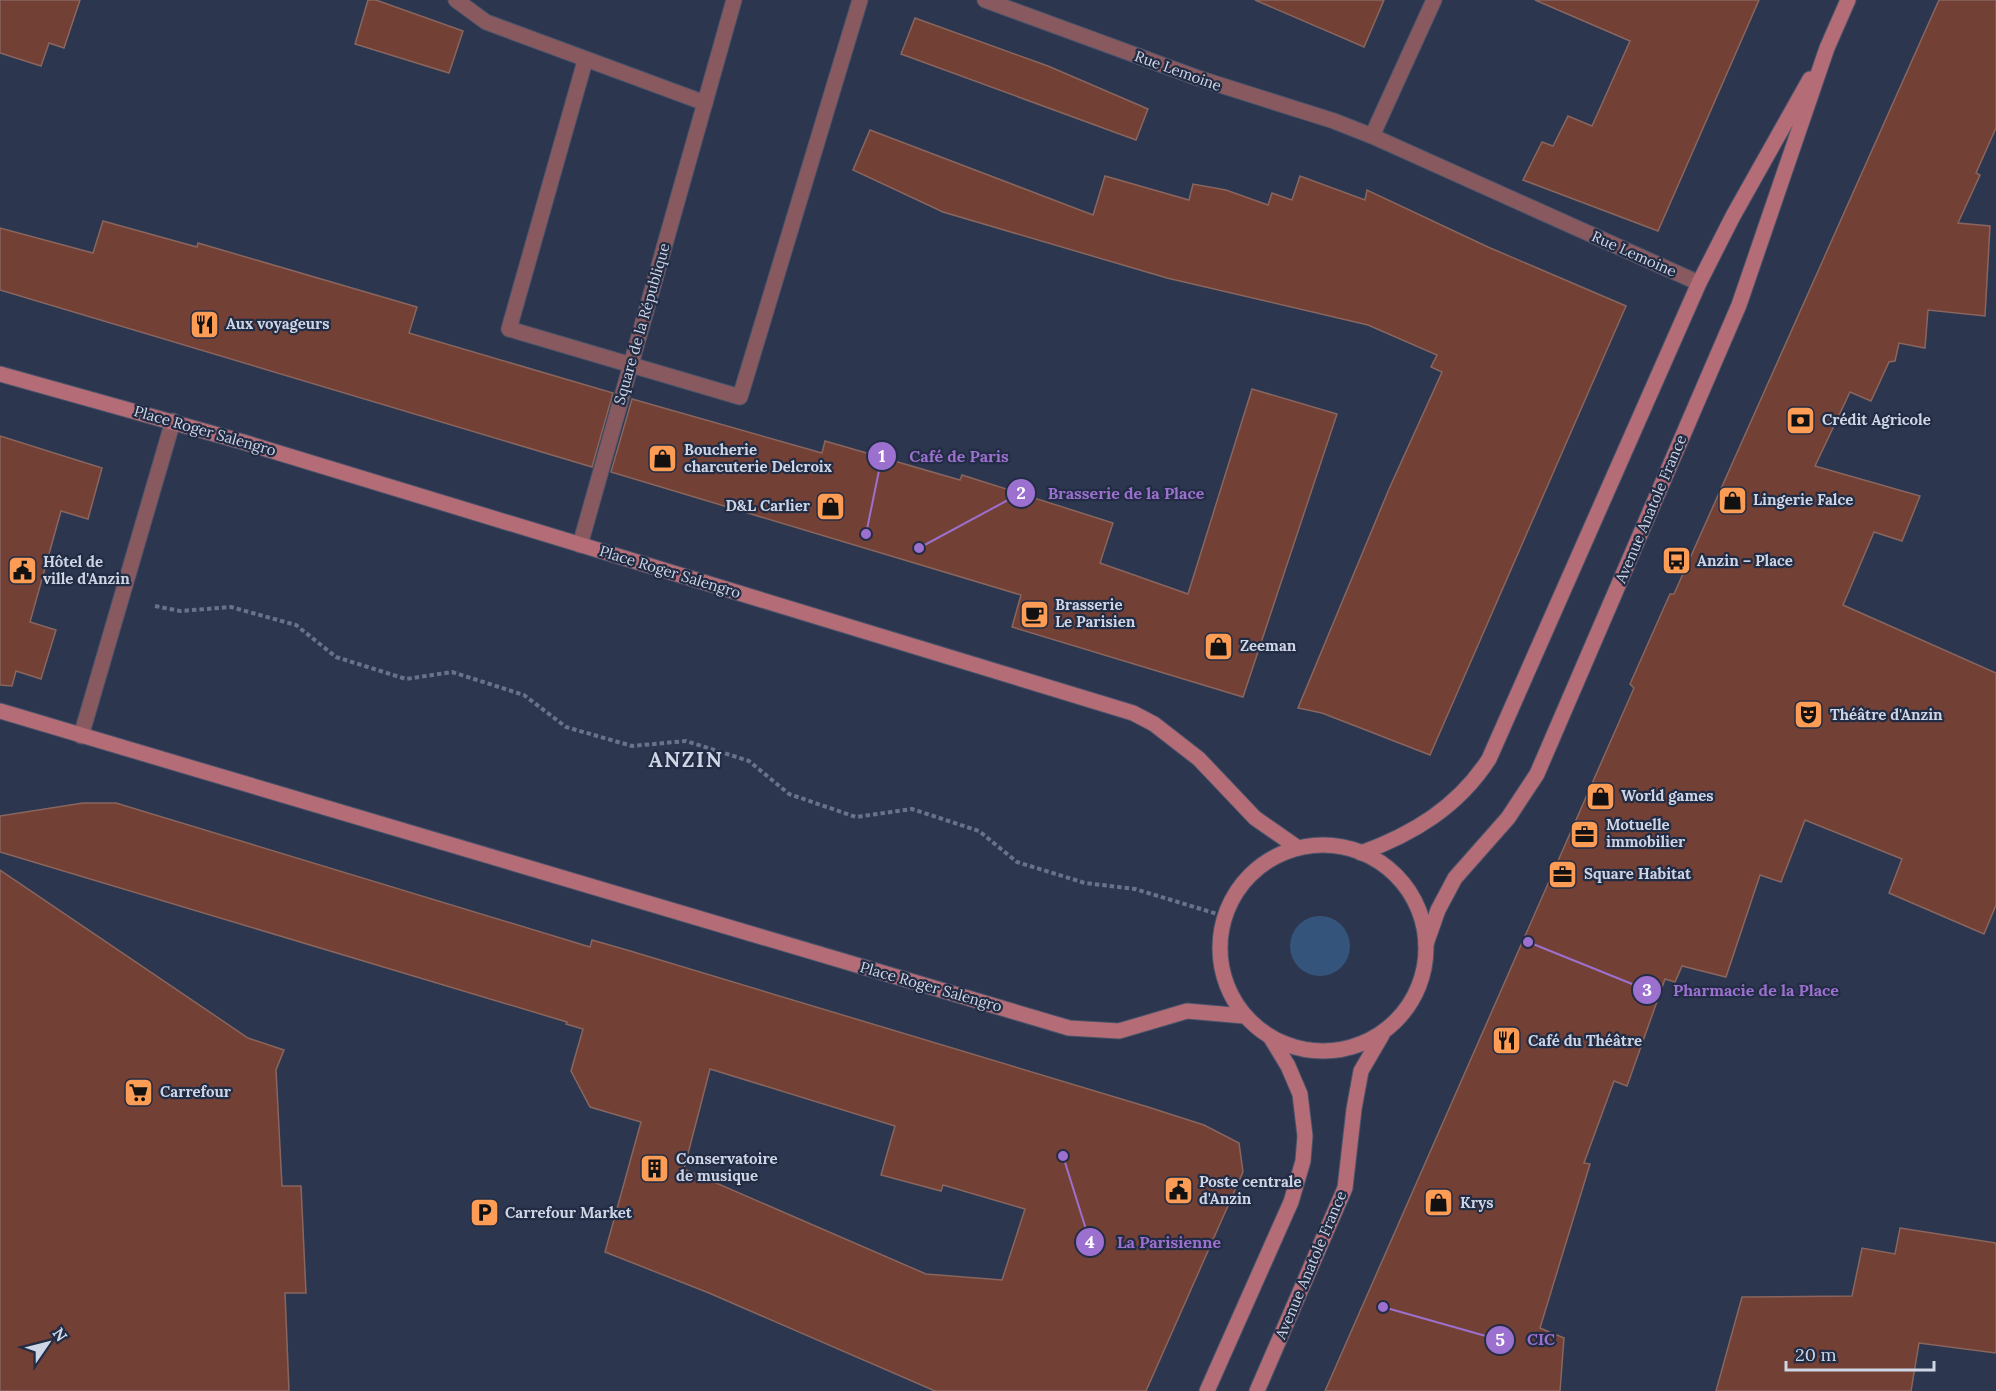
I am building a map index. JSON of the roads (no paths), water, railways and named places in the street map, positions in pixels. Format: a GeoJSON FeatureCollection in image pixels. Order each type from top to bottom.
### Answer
{"type":"FeatureCollection","features":[{"type":"Feature","properties":{"kind":"main road","name":"Avenue Anatole France"},"geometry":{"type":"LineString","coordinates":[[1426,944],[1438,910],[1455,878],[1508,818],[1537,774],[1739,305],[1827,48],[1848,0]]}},
{"type":"Feature","properties":{"kind":"main road","name":"Avenue Anatole France"},"geometry":{"type":"LineString","coordinates":[[1361,853],[1406,834],[1445,809],[1462,794],[1489,759],[1699,283],[1733,216],[1827,48]]}},
{"type":"Feature","properties":{"kind":"main road","name":"Place Roger Salengro"},"geometry":{"type":"LineString","coordinates":[[0,374],[173,421],[1133,712],[1154,724],[1199,759],[1255,819],[1298,848]]}},
{"type":"Feature","properties":{"kind":"main road","name":"Place Roger Salengro"},"geometry":{"type":"LineString","coordinates":[[0,711],[1070,1028],[1119,1031],[1187,1011],[1244,1016]]}},
{"type":"Feature","properties":{"kind":"main road"},"geometry":{"type":"LineString","coordinates":[[1336,846],[1361,853],[1387,867],[1407,888],[1421,915],[1426,944],[1426,958],[1419,987],[1404,1013],[1383,1033],[1356,1047],[1327,1052],[1298,1049],[1271,1038],[1244,1016],[1229,994],[1221,969],[1220,942],[1224,916],[1236,892],[1252,872],[1274,857],[1298,848],[1336,846]]}},
{"type":"Feature","properties":{"kind":"main road","name":"Avenue Anatole France"},"geometry":{"type":"LineString","coordinates":[[1257,1391],[1345,1188],[1361,1071],[1383,1033]]}},
{"type":"Feature","properties":{"kind":"main road"},"geometry":{"type":"LineString","coordinates":[[1207,1391],[1291,1202],[1304,1161],[1305,1136],[1300,1094],[1288,1066],[1271,1038]]}},
{"type":"Feature","properties":{"kind":"street"},"geometry":{"type":"LineString","coordinates":[[456,0],[486,22],[585,61],[705,103]]}},
{"type":"Feature","properties":{"kind":"street","name":"Square de la République"},"geometry":{"type":"LineString","coordinates":[[580,545],[734,0]]}},
{"type":"Feature","properties":{"kind":"street"},"geometry":{"type":"LineString","coordinates":[[585,61],[509,329],[740,397],[860,0]]}},
{"type":"Feature","properties":{"kind":"street","name":"Rue Lemoine"},"geometry":{"type":"LineString","coordinates":[[985,0],[1198,78],[1334,121],[1372,136],[1699,283]]}},
{"type":"Feature","properties":{"kind":"street"},"geometry":{"type":"LineString","coordinates":[[1372,136],[1434,0]]}},
{"type":"Feature","properties":{"kind":"street"},"geometry":{"type":"LineString","coordinates":[[81,736],[173,421]]}},
{"type":"Feature","properties":{"kind":"water"},"geometry":{"type":"Polygon","coordinates":[[[1320,916],[1341,925],[1350,946],[1341,967],[1320,976],[1299,967],[1290,946],[1299,925],[1320,916]]]}},
{"type":"Feature","properties":{"kind":"place","name":"Aux voyageurs"},"geometry":{"type":"Point","coordinates":[205,324]}},
{"type":"Feature","properties":{"kind":"place","name":"Crédit Agricole"},"geometry":{"type":"Point","coordinates":[1801,420]}},
{"type":"Feature","properties":{"kind":"place","name":"Boucherie charcuterie Delcroix"},"geometry":{"type":"Point","coordinates":[663,459]}},
{"type":"Feature","properties":{"kind":"place","name":"Lingerie Falce"},"geometry":{"type":"Point","coordinates":[1732,500]}},
{"type":"Feature","properties":{"kind":"place","name":"D&L Carlier"},"geometry":{"type":"Point","coordinates":[831,506]}},
{"type":"Feature","properties":{"kind":"place","name":"Café de Paris"},"geometry":{"type":"Point","coordinates":[866,534]}},
{"type":"Feature","properties":{"kind":"place","name":"Brasserie de la Place"},"geometry":{"type":"Point","coordinates":[919,548]}},
{"type":"Feature","properties":{"kind":"place","name":"Anzin – Place"},"geometry":{"type":"Point","coordinates":[1676,561]}},
{"type":"Feature","properties":{"kind":"place","name":"Hôtel de ville d'Anzin"},"geometry":{"type":"Point","coordinates":[22,571]}},
{"type":"Feature","properties":{"kind":"place","name":"Brasserie Le Parisien"},"geometry":{"type":"Point","coordinates":[1034,614]}},
{"type":"Feature","properties":{"kind":"place","name":"Zeeman"},"geometry":{"type":"Point","coordinates":[1219,646]}},
{"type":"Feature","properties":{"kind":"place","name":"Théâtre d'Anzin"},"geometry":{"type":"Point","coordinates":[1809,715]}},
{"type":"Feature","properties":{"kind":"place","name":"World games"},"geometry":{"type":"Point","coordinates":[1600,796]}},
{"type":"Feature","properties":{"kind":"place","name":"Motuelle immobilier"},"geometry":{"type":"Point","coordinates":[1585,834]}},
{"type":"Feature","properties":{"kind":"place","name":"Square Habitat"},"geometry":{"type":"Point","coordinates":[1563,874]}},
{"type":"Feature","properties":{"kind":"place","name":"Pharmacie de la Place"},"geometry":{"type":"Point","coordinates":[1528,942]}},
{"type":"Feature","properties":{"kind":"place","name":"Café du Théâtre"},"geometry":{"type":"Point","coordinates":[1507,1041]}},
{"type":"Feature","properties":{"kind":"place","name":"Carrefour"},"geometry":{"type":"Point","coordinates":[139,1092]}},
{"type":"Feature","properties":{"kind":"place","name":"La Parisienne"},"geometry":{"type":"Point","coordinates":[1063,1156]}},
{"type":"Feature","properties":{"kind":"place","name":"Conservatoire de musique"},"geometry":{"type":"Point","coordinates":[655,1168]}},
{"type":"Feature","properties":{"kind":"place","name":"Poste centrale d'Anzin"},"geometry":{"type":"Point","coordinates":[1178,1191]}},
{"type":"Feature","properties":{"kind":"place","name":"Krys"},"geometry":{"type":"Point","coordinates":[1439,1203]}},
{"type":"Feature","properties":{"kind":"place","name":"Carrefour Market"},"geometry":{"type":"Point","coordinates":[484,1213]}},
{"type":"Feature","properties":{"kind":"place","name":"CIC"},"geometry":{"type":"Point","coordinates":[1383,1307]}},
{"type":"Feature","properties":{"kind":"district","name":"ANZIN"},"geometry":{"type":"Point","coordinates":[686,760]}}]}
